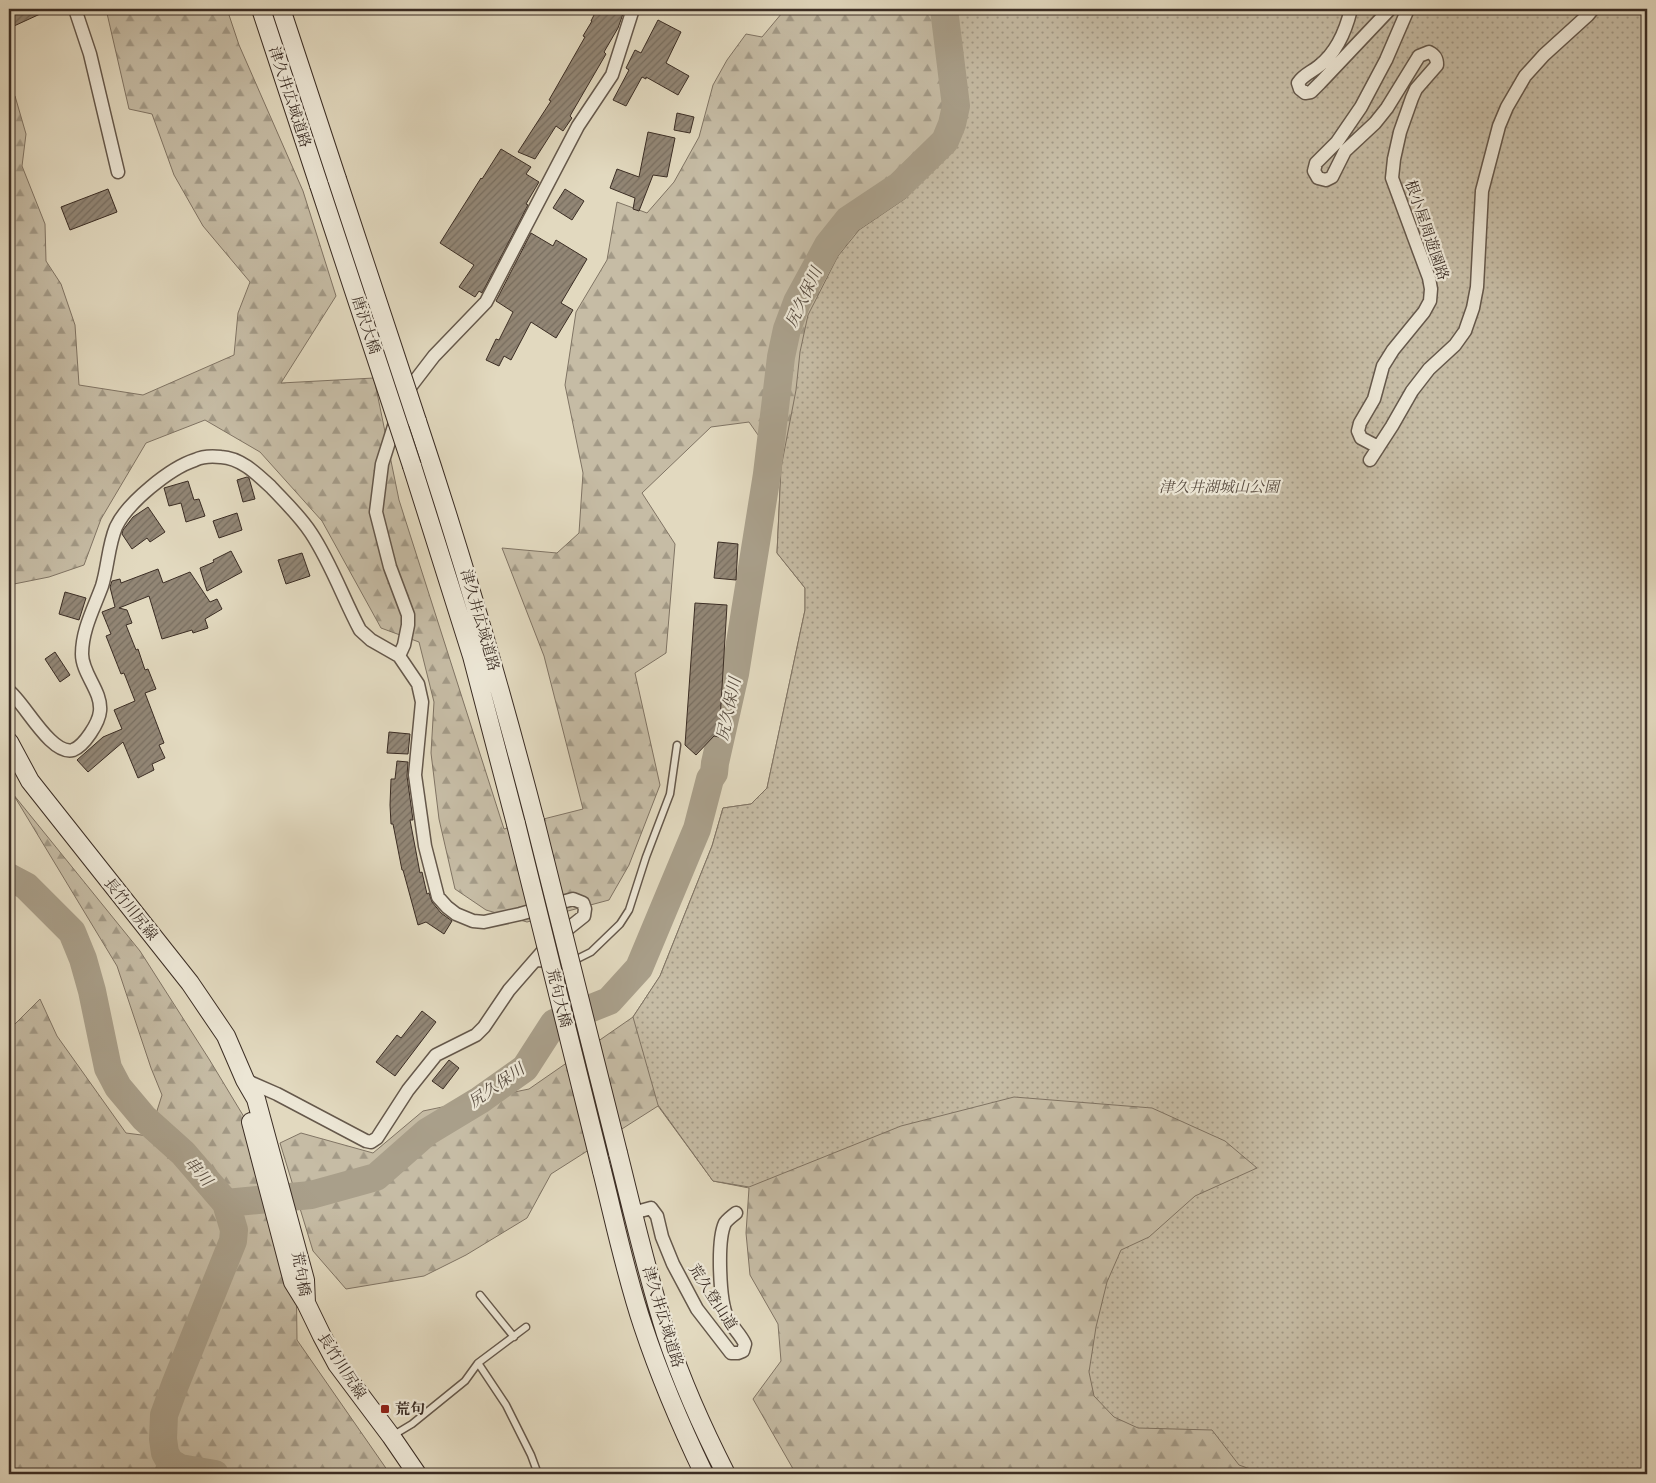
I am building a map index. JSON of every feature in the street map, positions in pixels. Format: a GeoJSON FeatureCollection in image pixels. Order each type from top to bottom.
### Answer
{"type":"FeatureCollection","features":[{"type":"Feature","properties":{"kind":"main road","name":"津久井広域道路"},"geometry":{"type":"LineString","coordinates":[[261,9],[319,185]]}},
{"type":"Feature","properties":{"kind":"main road","name":"津久井広域道路"},"geometry":{"type":"LineString","coordinates":[[281,9],[337,179]]}},
{"type":"Feature","properties":{"kind":"main road","name":"唐沢大橋"},"geometry":{"type":"LineString","coordinates":[[337,179],[417,421]]}},
{"type":"Feature","properties":{"kind":"main road","name":"唐沢大橋"},"geometry":{"type":"LineString","coordinates":[[319,185],[412,466]]}},
{"type":"Feature","properties":{"kind":"main road","name":"津久井広域道路"},"geometry":{"type":"LineString","coordinates":[[417,421],[463,563],[504,700],[535,821]]}},
{"type":"Feature","properties":{"kind":"main road","name":"津久井広域道路"},"geometry":{"type":"LineString","coordinates":[[412,466],[472,656],[516,824]]}},
{"type":"Feature","properties":{"kind":"main road","name":"長竹川尻線"},"geometry":{"type":"LineString","coordinates":[[9,742],[30,781],[190,983],[214,1017],[230,1043],[245,1080]]}},
{"type":"Feature","properties":{"kind":"main road","name":"荒句大橋"},"geometry":{"type":"LineString","coordinates":[[535,821],[618,1153]]}},
{"type":"Feature","properties":{"kind":"main road","name":"荒句大橋"},"geometry":{"type":"LineString","coordinates":[[516,824],[602,1171]]}},
{"type":"Feature","properties":{"kind":"main road","name":"荒句橋"},"geometry":{"type":"LineString","coordinates":[[245,1080],[293,1282],[306,1303]]}},
{"type":"Feature","properties":{"kind":"main road","name":"津久井広域道路"},"geometry":{"type":"LineString","coordinates":[[618,1153],[656,1300],[677,1365],[703,1428],[726,1474]]}},
{"type":"Feature","properties":{"kind":"main road","name":"津久井広域道路"},"geometry":{"type":"LineString","coordinates":[[602,1171],[619,1240],[648,1340],[672,1403],[704,1474]]}},
{"type":"Feature","properties":{"kind":"main road","name":"長竹川尻線"},"geometry":{"type":"LineString","coordinates":[[306,1303],[337,1364],[417,1474]]}},
{"type":"Feature","properties":{"kind":"street"},"geometry":{"type":"LineString","coordinates":[[75,9],[90,54],[118,172]]}},
{"type":"Feature","properties":{"kind":"street"},"geometry":{"type":"LineString","coordinates":[[399,656],[404,645],[408,615],[390,567],[376,512],[382,464],[401,404],[425,366],[486,302],[578,126],[612,75],[633,9]]}},
{"type":"Feature","properties":{"kind":"street"},"geometry":{"type":"LineString","coordinates":[[1351,9],[1346,29],[1329,57],[1319,66],[1302,76],[1298,82],[1300,89],[1306,93],[1311,92],[1390,9]]}},
{"type":"Feature","properties":{"kind":"street","name":"根小屋周遊園路"},"geometry":{"type":"LineString","coordinates":[[1372,444],[1361,438],[1358,431],[1360,423],[1374,399],[1383,366],[1393,350],[1424,312],[1430,301],[1431,289],[1419,250],[1392,178],[1400,132],[1416,89],[1437,65],[1437,59],[1434,54],[1429,52],[1419,56],[1387,108],[1367,131],[1345,151],[1332,177],[1326,180],[1318,178],[1314,172],[1316,163],[1337,142],[1361,107],[1386,60],[1408,9]]}},
{"type":"Feature","properties":{"kind":"street"},"geometry":{"type":"LineString","coordinates":[[1370,460],[1372,444],[1392,426],[1412,391],[1429,370],[1455,345],[1465,331],[1473,308],[1476,288],[1482,191],[1496,136],[1508,107],[1525,76],[1544,55],[1593,9]]}},
{"type":"Feature","properties":{"kind":"street"},"geometry":{"type":"LineString","coordinates":[[9,691],[14,695],[35,725],[58,746],[66,750],[75,750],[89,735],[99,718],[100,704],[82,656],[83,639],[103,583],[108,551],[117,525],[135,502],[162,478],[193,460],[212,456],[237,460],[264,480],[310,531],[328,562],[360,630],[371,640],[399,656],[418,684],[422,702],[415,775],[425,846],[438,897],[456,914],[473,921],[484,922],[572,899],[580,900],[584,906],[585,912],[582,919],[550,943],[531,963],[509,990],[484,1027],[476,1035],[436,1055],[408,1090],[377,1138],[371,1142],[315,1116],[277,1094],[245,1080]]}},
{"type":"Feature","properties":{"kind":"street","name":"荒久登山道"},"geometry":{"type":"LineString","coordinates":[[633,1213],[651,1208],[657,1216],[662,1237],[673,1264],[697,1309],[731,1353],[738,1353],[743,1351],[745,1344],[728,1318],[722,1300],[720,1276],[722,1233],[725,1223],[736,1213]]}},
{"type":"Feature","properties":{"kind":"lane"},"geometry":{"type":"LineString","coordinates":[[531,963],[560,964],[575,960],[591,952],[620,924],[629,910],[646,856],[670,794],[677,744]]}},
{"type":"Feature","properties":{"kind":"lane"},"geometry":{"type":"LineString","coordinates":[[480,1295],[514,1337]]}},
{"type":"Feature","properties":{"kind":"lane"},"geometry":{"type":"LineString","coordinates":[[391,1436],[412,1424],[465,1381],[478,1363],[526,1328]]}},
{"type":"Feature","properties":{"kind":"lane"},"geometry":{"type":"LineString","coordinates":[[478,1363],[506,1404],[538,1474]]}},
{"type":"Feature","properties":{"kind":"green space","name":"津久井湖城山公園"},"geometry":{"type":"Polygon","coordinates":[[[106,9],[227,9],[239,45],[303,191],[336,296],[281,383],[374,378],[399,500],[504,829],[583,809],[544,656],[502,548],[557,553],[579,533],[583,473],[565,385],[576,312],[607,260],[617,202],[647,213],[674,182],[699,137],[713,85],[727,60],[746,34],[762,37],[782,13],[781,9],[1647,9],[1647,1474],[796,1474],[753,1399],[781,1361],[778,1324],[750,1275],[746,1233],[749,1188],[713,1181],[658,1106],[551,1174],[527,1218],[466,1255],[424,1276],[346,1289],[313,1251],[280,1143],[301,1133],[373,1153],[423,1111],[529,1089],[633,1017],[660,976],[712,846],[723,808],[751,804],[767,788],[805,610],[805,588],[777,553],[781,468],[749,422],[711,427],[642,493],[675,544],[666,653],[635,673],[660,785],[629,865],[609,900],[527,922],[486,910],[455,889],[439,819],[431,753],[434,702],[419,642],[381,628],[322,521],[260,452],[205,420],[146,443],[101,519],[84,565],[49,577],[9,585],[9,89],[15,96],[26,134],[22,166],[45,224],[46,261],[61,284],[75,325],[79,385],[143,395],[234,355],[238,313],[250,282],[203,226],[174,175],[152,114],[129,109],[106,9]]]}},
{"type":"Feature","properties":{"kind":"green space","name":"津久井湖城山公園"},"geometry":{"type":"Polygon","coordinates":[[[953,9],[1647,9],[1647,1474],[1264,1474],[1239,1465],[1212,1430],[1138,1428],[1114,1417],[1094,1396],[1089,1372],[1096,1327],[1107,1282],[1121,1250],[1149,1237],[1195,1196],[1257,1168],[1225,1141],[1152,1108],[1014,1097],[901,1126],[749,1187],[713,1181],[658,1105],[633,1017],[660,976],[712,846],[723,808],[751,804],[767,788],[805,610],[805,588],[777,553],[781,468],[808,315],[838,256],[859,230],[906,198],[956,147],[964,126],[967,109],[953,9]]]}},
{"type":"Feature","properties":{"kind":"green space"},"geometry":{"type":"Polygon","coordinates":[[[13,794],[140,951],[261,1145],[296,1257],[297,1340],[390,1474],[9,1474],[9,1030],[40,999],[57,1036],[126,1133],[149,1136],[162,1095],[117,966],[13,794]]]}},
{"type":"Feature","properties":{"kind":"building"},"geometry":{"type":"Polygon","coordinates":[[[9,9],[51,9],[14,26],[9,9]]]}},
{"type":"Feature","properties":{"kind":"building"},"geometry":{"type":"Polygon","coordinates":[[[597,9],[619,9],[624,11],[618,28],[604,52],[606,54],[570,116],[572,118],[563,131],[556,126],[535,159],[518,152],[551,101],[549,100],[585,37],[583,36],[597,9]]]}},
{"type":"Feature","properties":{"kind":"building"},"geometry":{"type":"Polygon","coordinates":[[[658,20],[681,32],[666,63],[689,76],[678,95],[646,77],[646,79],[642,77],[626,106],[613,100],[629,70],[626,68],[635,50],[641,53],[658,20]]]}},
{"type":"Feature","properties":{"kind":"building"},"geometry":{"type":"Polygon","coordinates":[[[677,113],[694,117],[690,133],[674,130],[677,113]]]}},
{"type":"Feature","properties":{"kind":"building"},"geometry":{"type":"Polygon","coordinates":[[[648,132],[675,138],[667,177],[653,175],[639,211],[633,209],[635,198],[610,188],[617,169],[639,177],[648,132]]]}},
{"type":"Feature","properties":{"kind":"building"},"geometry":{"type":"Polygon","coordinates":[[[501,149],[531,167],[526,174],[539,182],[526,204],[528,205],[482,293],[479,291],[475,297],[459,287],[474,265],[440,243],[501,149]]]}},
{"type":"Feature","properties":{"kind":"building"},"geometry":{"type":"Polygon","coordinates":[[[108,189],[117,212],[70,230],[61,207],[108,189]]]}},
{"type":"Feature","properties":{"kind":"building"},"geometry":{"type":"Polygon","coordinates":[[[565,189],[584,201],[572,220],[553,208],[565,189]]]}},
{"type":"Feature","properties":{"kind":"building"},"geometry":{"type":"Polygon","coordinates":[[[531,233],[553,246],[556,240],[587,259],[561,303],[573,310],[556,338],[531,322],[511,360],[504,356],[499,366],[486,360],[496,339],[499,340],[513,312],[496,301],[531,233]]]}},
{"type":"Feature","properties":{"kind":"building"},"geometry":{"type":"Polygon","coordinates":[[[249,478],[255,499],[243,502],[237,480],[249,478]]]}},
{"type":"Feature","properties":{"kind":"building"},"geometry":{"type":"Polygon","coordinates":[[[188,481],[194,500],[199,499],[205,516],[186,522],[181,503],[169,506],[164,488],[188,481]]]}},
{"type":"Feature","properties":{"kind":"building"},"geometry":{"type":"Polygon","coordinates":[[[148,507],[165,532],[150,542],[147,538],[132,549],[122,534],[123,530],[133,517],[148,507]]]}},
{"type":"Feature","properties":{"kind":"building"},"geometry":{"type":"Polygon","coordinates":[[[237,513],[242,530],[219,538],[213,521],[237,513]]]}},
{"type":"Feature","properties":{"kind":"building"},"geometry":{"type":"Polygon","coordinates":[[[718,542],[738,544],[736,580],[714,578],[718,542]]]}},
{"type":"Feature","properties":{"kind":"building"},"geometry":{"type":"Polygon","coordinates":[[[231,551],[242,572],[207,591],[200,568],[231,551]]]}},
{"type":"Feature","properties":{"kind":"building"},"geometry":{"type":"Polygon","coordinates":[[[302,553],[310,576],[286,584],[278,560],[302,553]]]}},
{"type":"Feature","properties":{"kind":"building"},"geometry":{"type":"Polygon","coordinates":[[[158,569],[163,583],[190,572],[210,602],[217,599],[222,609],[205,619],[208,628],[193,633],[192,630],[162,639],[149,596],[119,608],[127,610],[132,623],[126,625],[136,650],[138,649],[145,670],[148,669],[156,689],[145,693],[164,743],[159,745],[165,758],[152,764],[154,770],[138,778],[123,742],[88,772],[77,760],[103,737],[122,729],[114,710],[135,701],[124,673],[121,674],[106,636],[111,634],[102,612],[115,607],[110,587],[112,581],[120,579],[121,583],[158,569]]]}},
{"type":"Feature","properties":{"kind":"building"},"geometry":{"type":"Polygon","coordinates":[[[65,592],[86,598],[79,620],[59,614],[65,592]]]}},
{"type":"Feature","properties":{"kind":"building"},"geometry":{"type":"Polygon","coordinates":[[[695,603],[727,605],[719,737],[714,736],[696,755],[685,745],[695,603]]]}},
{"type":"Feature","properties":{"kind":"building"},"geometry":{"type":"Polygon","coordinates":[[[55,652],[70,675],[60,682],[45,659],[55,652]]]}},
{"type":"Feature","properties":{"kind":"building"},"geometry":{"type":"Polygon","coordinates":[[[389,732],[410,734],[408,754],[387,753],[389,732]]]}},
{"type":"Feature","properties":{"kind":"building"},"geometry":{"type":"Polygon","coordinates":[[[397,761],[408,762],[407,776],[413,820],[410,820],[420,873],[422,872],[427,894],[429,893],[432,902],[441,913],[452,921],[444,934],[426,922],[418,925],[402,870],[393,824],[391,824],[390,805],[391,779],[395,779],[397,761]]]}},
{"type":"Feature","properties":{"kind":"building"},"geometry":{"type":"Polygon","coordinates":[[[422,1011],[436,1022],[395,1076],[376,1062],[397,1035],[401,1038],[422,1011]]]}},
{"type":"Feature","properties":{"kind":"building"},"geometry":{"type":"Polygon","coordinates":[[[449,1060],[459,1068],[443,1089],[432,1081],[449,1060]]]}},
{"type":"Feature","properties":{"kind":"waterway","name":"尻久保川"},"geometry":{"type":"LineString","coordinates":[[226,1203],[311,1195],[376,1177],[427,1132],[480,1100],[525,1068],[554,1023],[609,1001],[639,968],[697,829],[710,779],[714,773],[735,674],[767,474],[781,357],[787,329],[797,302],[828,245],[848,220],[899,186],[945,141],[952,124],[956,106],[944,9]]}},
{"type":"Feature","properties":{"kind":"waterway","name":"串川"},"geometry":{"type":"LineString","coordinates":[[9,877],[26,886],[72,932],[83,959],[92,991],[108,1068],[118,1087],[144,1118],[183,1153],[226,1203],[234,1230],[233,1241],[164,1415],[163,1439],[165,1453],[170,1462],[180,1468],[215,1474]]}},
{"type":"Feature","properties":{"kind":"place","name":"荒句"},"geometry":{"type":"Point","coordinates":[385,1409]}}]}
